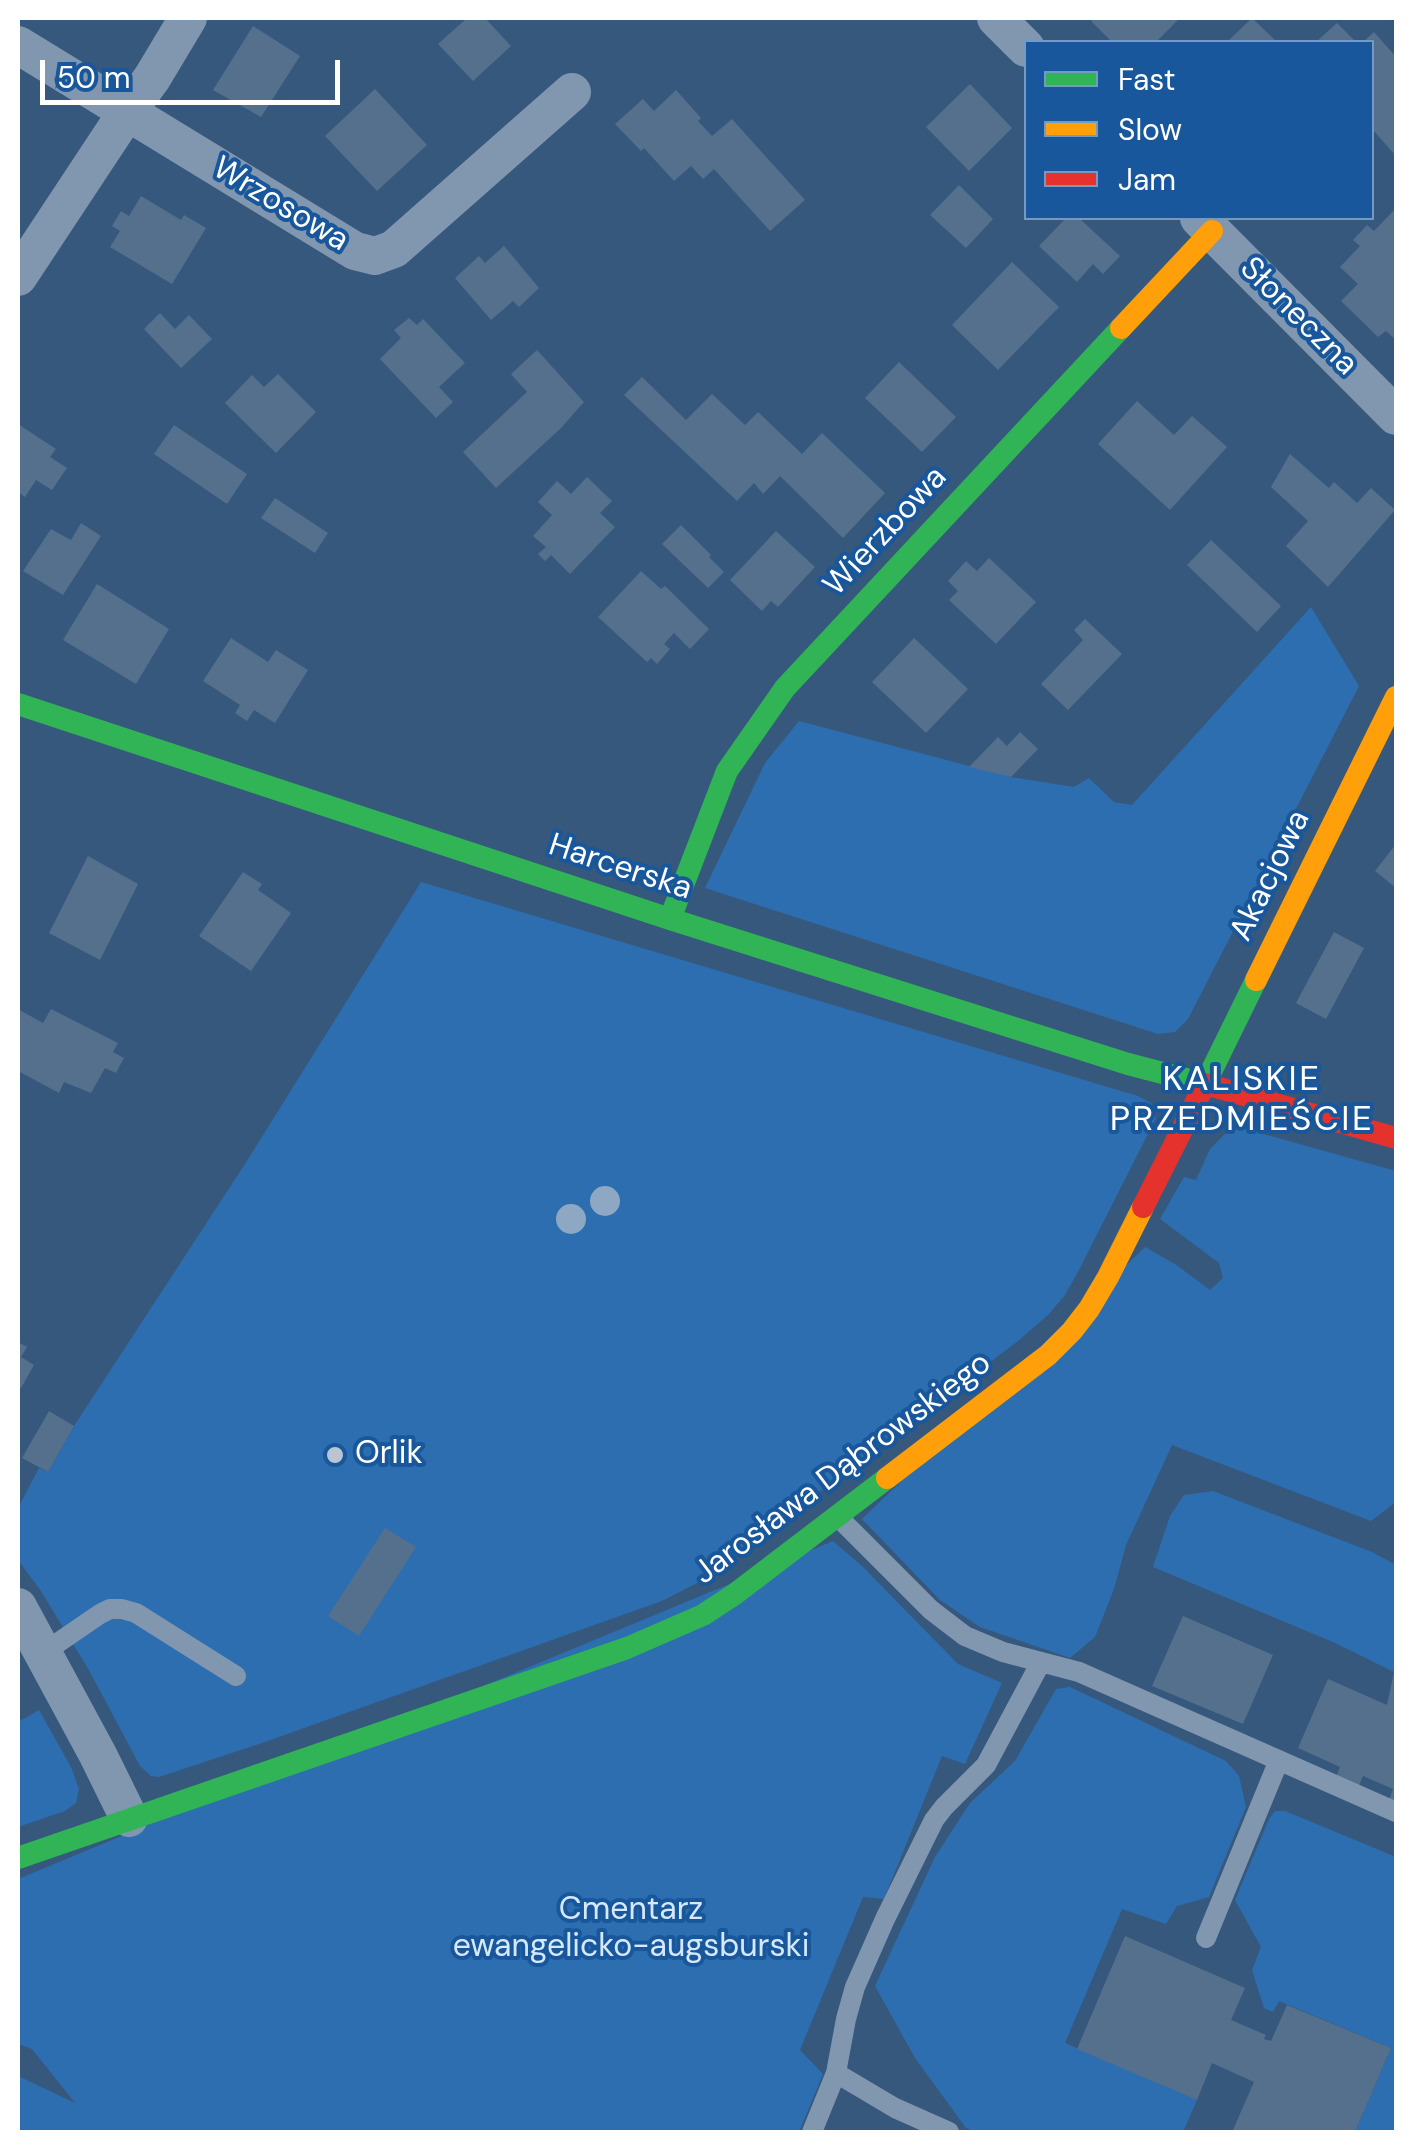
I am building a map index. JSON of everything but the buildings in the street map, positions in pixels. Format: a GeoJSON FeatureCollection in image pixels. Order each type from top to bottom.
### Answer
{"type":"FeatureCollection","features":[{"type":"Feature","properties":{"kind":"street"},"geometry":{"type":"LineString","coordinates":[[18,277],[188,18]]}},
{"type":"Feature","properties":{"kind":"street"},"geometry":{"type":"LineString","coordinates":[[996,18],[1024,46]]}},
{"type":"Feature","properties":{"kind":"street","name":"Wrzosowa"},"geometry":{"type":"LineString","coordinates":[[18,46],[355,251],[376,256],[394,249],[572,92]]}},
{"type":"Feature","properties":{"kind":"street","name":"Słoneczna"},"geometry":{"type":"LineString","coordinates":[[1205,224],[1396,416]]}},
{"type":"Feature","properties":{"kind":"street","name":"Wierzbowa"},"geometry":{"type":"LineString","coordinates":[[670,919],[727,771],[785,688],[1205,224]]}},
{"type":"Feature","properties":{"kind":"street","name":"Akacjowa"},"geometry":{"type":"LineString","coordinates":[[1204,1084],[1396,697]]}},
{"type":"Feature","properties":{"kind":"street","name":"Harcerska"},"geometry":{"type":"LineString","coordinates":[[18,704],[670,919],[1128,1064],[1204,1084]]}},
{"type":"Feature","properties":{"kind":"street"},"geometry":{"type":"LineString","coordinates":[[1204,1084],[1396,1138]]}},
{"type":"Feature","properties":{"kind":"street","name":"Jarosława Dąbrowskiego"},"geometry":{"type":"LineString","coordinates":[[18,1858],[587,1663],[662,1634],[735,1594],[1048,1355],[1072,1331],[1108,1277],[1204,1084]]}},
{"type":"Feature","properties":{"kind":"street"},"geometry":{"type":"LineString","coordinates":[[18,1607],[129,1818]]}},
{"type":"Feature","properties":{"kind":"lane"},"geometry":{"type":"LineString","coordinates":[[836,1516],[931,1610],[965,1636],[1003,1652],[1079,1672],[1396,1812]]}},
{"type":"Feature","properties":{"kind":"lane"},"geometry":{"type":"LineString","coordinates":[[43,1654],[100,1614],[122,1609],[136,1612],[236,1676]]}},
{"type":"Feature","properties":{"kind":"lane"},"geometry":{"type":"LineString","coordinates":[[812,2132],[836,2073],[854,1987],[901,1886],[934,1820],[986,1766],[1041,1662]]}},
{"type":"Feature","properties":{"kind":"lane"},"geometry":{"type":"LineString","coordinates":[[1206,1938],[1279,1760]]}},
{"type":"Feature","properties":{"kind":"lane"},"geometry":{"type":"LineString","coordinates":[[836,2073],[895,2108],[949,2132]]}},
{"type":"Feature","properties":{"kind":"green space"},"geometry":{"type":"Polygon","coordinates":[[[1311,607],[1359,686],[1188,1019],[1175,1032],[1158,1034],[705,888],[765,763],[799,721],[1011,777],[1074,787],[1089,778],[1114,802],[1132,805],[1311,607]]]}},
{"type":"Feature","properties":{"kind":"green space"},"geometry":{"type":"Polygon","coordinates":[[[421,882],[1138,1096],[1151,1103],[1156,1118],[1079,1270],[1049,1314],[703,1580],[662,1601],[259,1744],[159,1777],[151,1776],[140,1766],[90,1672],[18,1560],[18,1508],[39,1468],[48,1472],[421,882]]]}},
{"type":"Feature","properties":{"kind":"green space"},"geometry":{"type":"Polygon","coordinates":[[[1242,1128],[1396,1171],[1396,1502],[1371,1521],[1172,1445],[1126,1545],[1095,1637],[1070,1658],[980,1627],[940,1600],[862,1519],[1145,1247],[1210,1290],[1223,1278],[1219,1263],[1160,1219],[1184,1177],[1196,1180],[1210,1149],[1227,1132],[1242,1128]]]}},
{"type":"Feature","properties":{"kind":"green space"},"geometry":{"type":"Polygon","coordinates":[[[1213,1491],[1372,1552],[1396,1565],[1394,1672],[1333,1642],[1153,1567],[1170,1516],[1184,1495],[1213,1491]]]}},
{"type":"Feature","properties":{"kind":"green space","name":"Cmentarz ewangelicko-augsburski"},"geometry":{"type":"Polygon","coordinates":[[[833,1541],[958,1664],[1002,1683],[965,1764],[942,1756],[884,1899],[863,1897],[800,2050],[823,2074],[799,2132],[18,2132],[18,2076],[75,2103],[32,2049],[18,2044],[18,1879],[833,1541]]]}},
{"type":"Feature","properties":{"kind":"green space"},"geometry":{"type":"Polygon","coordinates":[[[1070,1687],[1226,1761],[1239,1776],[1246,1807],[1209,1897],[1177,1906],[1166,1924],[1122,1909],[1065,2043],[1197,2100],[1183,2132],[976,2132],[966,2128],[915,2058],[875,1986],[935,1857],[970,1803],[1015,1761],[1056,1689],[1070,1687]]]}},
{"type":"Feature","properties":{"kind":"green space"},"geometry":{"type":"Polygon","coordinates":[[[39,1710],[79,1789],[76,1803],[65,1811],[18,1827],[18,1722],[39,1710]]]}},
{"type":"Feature","properties":{"kind":"green space"},"geometry":{"type":"Polygon","coordinates":[[[1275,1811],[1285,1811],[1396,1857],[1396,2132],[1355,2132],[1391,2048],[1279,2001],[1273,2012],[1264,2008],[1252,1970],[1261,1947],[1235,1900],[1275,1811]]]}},
{"type":"Feature","properties":{"kind":"traffic: fast"},"geometry":{"type":"LineString","coordinates":[[670,919],[727,771],[785,688],[1121,328]]}},
{"type":"Feature","properties":{"kind":"traffic: fast"},"geometry":{"type":"LineString","coordinates":[[18,704],[670,919],[1128,1064],[1205,1084],[1256,980]]}},
{"type":"Feature","properties":{"kind":"traffic: fast"},"geometry":{"type":"LineString","coordinates":[[18,1858],[627,1648],[703,1615],[887,1478]]}},
{"type":"Feature","properties":{"kind":"traffic: slow"},"geometry":{"type":"LineString","coordinates":[[1121,328],[1212,231]]}},
{"type":"Feature","properties":{"kind":"traffic: slow"},"geometry":{"type":"LineString","coordinates":[[1256,980],[1396,697]]}},
{"type":"Feature","properties":{"kind":"traffic: slow"},"geometry":{"type":"LineString","coordinates":[[887,1478],[1048,1355],[1072,1331],[1108,1277],[1143,1207]]}},
{"type":"Feature","properties":{"kind":"traffic: jam"},"geometry":{"type":"LineString","coordinates":[[1143,1207],[1205,1084],[1396,1138]]}},
{"type":"Feature","properties":{"kind":"place","name":"Orlik"},"geometry":{"type":"Point","coordinates":[335,1455]}},
{"type":"Feature","properties":{"kind":"district","name":"KALISKIE PRZEDMIEŚCIE"},"geometry":{"type":"Point","coordinates":[1242,1101]}}]}
